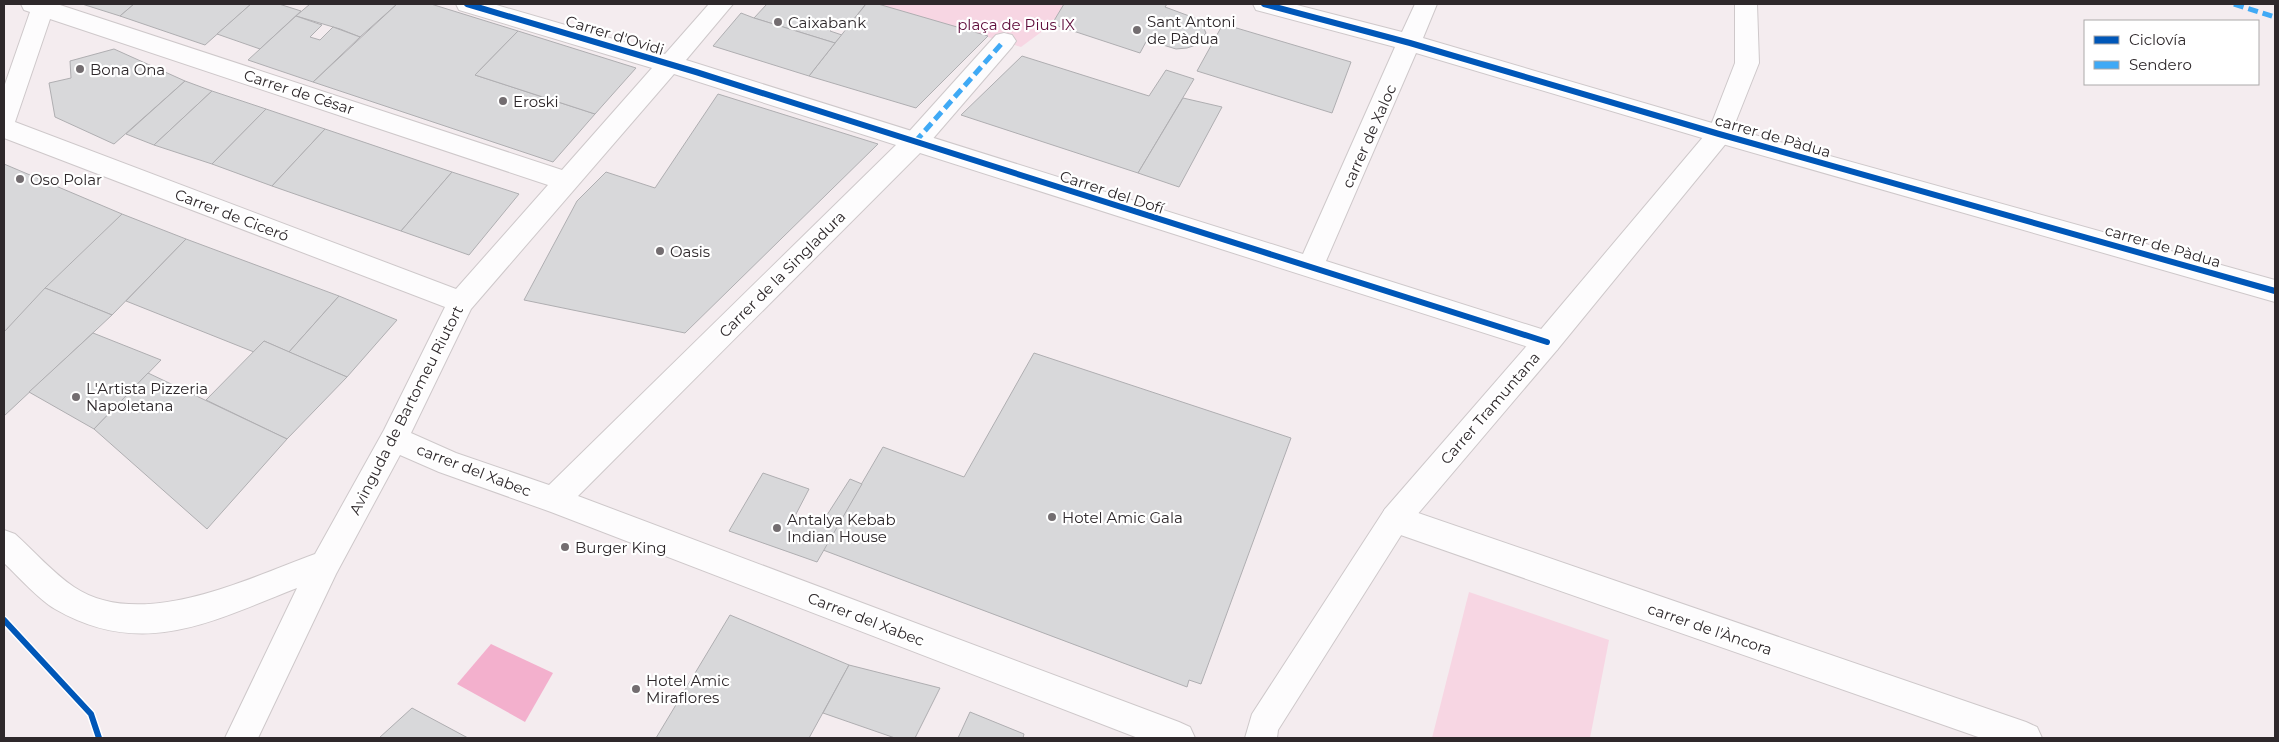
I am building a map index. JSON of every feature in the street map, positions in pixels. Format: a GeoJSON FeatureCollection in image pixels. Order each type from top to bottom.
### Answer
{"type":"FeatureCollection","features":[{"type":"Feature","properties":{"kind":"street","name":"Carrer d'Ovidi"},"geometry":{"type":"LineString","coordinates":[[467,4],[670,64]]}},
{"type":"Feature","properties":{"kind":"street","name":"Avinguda de Bartomeu Riutort"},"geometry":{"type":"LineString","coordinates":[[241,738],[325,564],[394,439],[460,302],[722,4]]}},
{"type":"Feature","properties":{"kind":"street","name":"carrer de Pàdua"},"geometry":{"type":"LineString","coordinates":[[1264,4],[1410,43],[1719,134],[2275,291]]}},
{"type":"Feature","properties":{"kind":"street","name":"carrer de Xaloc"},"geometry":{"type":"LineString","coordinates":[[1310,268],[1426,4]]}},
{"type":"Feature","properties":{"kind":"street","name":"Carrer Tramuntana"},"geometry":{"type":"LineString","coordinates":[[1261,738],[1263,725],[1394,519],[1547,342],[1719,134],[1747,63],[1746,4]]}},
{"type":"Feature","properties":{"kind":"street"},"geometry":{"type":"LineString","coordinates":[[4,121],[38,5]]}},
{"type":"Feature","properties":{"kind":"street","name":"Carrer de César"},"geometry":{"type":"LineString","coordinates":[[38,5],[566,181]]}},
{"type":"Feature","properties":{"kind":"street","name":"Carrer de la Singladura"},"geometry":{"type":"LineString","coordinates":[[554,500],[915,142],[1004,41]]}},
{"type":"Feature","properties":{"kind":"street","name":"Carrer del Dofí"},"geometry":{"type":"LineString","coordinates":[[670,64],[1547,342]]}},
{"type":"Feature","properties":{"kind":"street","name":"Carrer de Ciceró"},"geometry":{"type":"LineString","coordinates":[[4,128],[460,302]]}},
{"type":"Feature","properties":{"kind":"street","name":"carrer del Xabec"},"geometry":{"type":"LineString","coordinates":[[394,439],[449,462],[554,500]]}},
{"type":"Feature","properties":{"kind":"street","name":"Carrer del Xabec"},"geometry":{"type":"LineString","coordinates":[[554,500],[1179,738]]}},
{"type":"Feature","properties":{"kind":"street","name":"carrer de l'Àncora"},"geometry":{"type":"LineString","coordinates":[[1394,519],[2026,738]]}},
{"type":"Feature","properties":{"kind":"street"},"geometry":{"type":"LineString","coordinates":[[4,544],[64,598],[99,614],[142,620],[194,613],[325,564]]}},
{"type":"Feature","properties":{"kind":"green space","name":"plaça de Pius IX"},"geometry":{"type":"Polygon","coordinates":[[[878,4],[1064,4],[1052,24],[1021,47],[878,4]]]}},
{"type":"Feature","properties":{"kind":"green space"},"geometry":{"type":"Polygon","coordinates":[[[1469,592],[1609,640],[1590,738],[1432,738],[1469,592]]]}},
{"type":"Feature","properties":{"kind":"shaded area"},"geometry":{"type":"Polygon","coordinates":[[[491,644],[553,673],[525,722],[457,684],[491,644]]]}},
{"type":"Feature","properties":{"kind":"building"},"geometry":{"type":"Polygon","coordinates":[[[82,4],[134,4],[120,16],[82,4]]]}},
{"type":"Feature","properties":{"kind":"building"},"geometry":{"type":"Polygon","coordinates":[[[134,4],[251,4],[205,45],[120,16],[134,4]]]}},
{"type":"Feature","properties":{"kind":"building"},"geometry":{"type":"Polygon","coordinates":[[[251,4],[279,4],[301,11],[260,49],[217,34],[251,4]]]}},
{"type":"Feature","properties":{"kind":"building"},"geometry":{"type":"Polygon","coordinates":[[[310,4],[397,4],[360,37],[296,16],[310,4]]]}},
{"type":"Feature","properties":{"kind":"building"},"geometry":{"type":"Polygon","coordinates":[[[397,4],[431,4],[518,31],[475,75],[595,114],[553,162],[313,82],[397,4]]]}},
{"type":"Feature","properties":{"kind":"building"},"geometry":{"type":"Polygon","coordinates":[[[767,4],[866,4],[849,25],[838,22],[830,31],[842,35],[835,43],[754,18],[767,4]]]}},
{"type":"Feature","properties":{"kind":"building"},"geometry":{"type":"Polygon","coordinates":[[[866,4],[878,4],[988,36],[916,108],[809,76],[866,4]]]}},
{"type":"Feature","properties":{"kind":"building","name":"Sant Antoni de Pàdua"},"geometry":{"type":"Polygon","coordinates":[[[1064,4],[1167,4],[1165,7],[1200,20],[1206,33],[1196,45],[1187,48],[1176,49],[1147,40],[1140,53],[1052,24],[1064,4]]]}},
{"type":"Feature","properties":{"kind":"building"},"geometry":{"type":"Polygon","coordinates":[[[741,13],[835,43],[809,76],[713,46],[741,13]]]}},
{"type":"Feature","properties":{"kind":"building"},"geometry":{"type":"Polygon","coordinates":[[[296,16],[322,25],[310,37],[320,40],[333,27],[360,37],[313,82],[248,60],[296,16]]]}},
{"type":"Feature","properties":{"kind":"building"},"geometry":{"type":"Polygon","coordinates":[[[1223,24],[1351,62],[1332,113],[1197,71],[1223,24]]]}},
{"type":"Feature","properties":{"kind":"building"},"geometry":{"type":"Polygon","coordinates":[[[518,31],[636,68],[595,114],[475,75],[518,31]]]}},
{"type":"Feature","properties":{"kind":"building"},"geometry":{"type":"Polygon","coordinates":[[[114,49],[185,81],[114,144],[55,117],[49,83],[71,78],[70,61],[114,49]]]}},
{"type":"Feature","properties":{"kind":"building"},"geometry":{"type":"Polygon","coordinates":[[[1022,56],[1149,96],[1166,70],[1194,79],[1138,173],[961,115],[1022,56]]]}},
{"type":"Feature","properties":{"kind":"building"},"geometry":{"type":"Polygon","coordinates":[[[185,81],[212,91],[154,145],[126,134],[185,81]]]}},
{"type":"Feature","properties":{"kind":"building"},"geometry":{"type":"Polygon","coordinates":[[[212,91],[266,109],[212,164],[154,145],[212,91]]]}},
{"type":"Feature","properties":{"kind":"building","name":"Oasis"},"geometry":{"type":"Polygon","coordinates":[[[718,94],[878,144],[685,333],[524,300],[577,201],[606,172],[655,188],[718,94]]]}},
{"type":"Feature","properties":{"kind":"building"},"geometry":{"type":"Polygon","coordinates":[[[1183,98],[1222,107],[1179,187],[1138,173],[1183,98]]]}},
{"type":"Feature","properties":{"kind":"building"},"geometry":{"type":"Polygon","coordinates":[[[266,109],[325,129],[272,186],[212,164],[266,109]]]}},
{"type":"Feature","properties":{"kind":"building"},"geometry":{"type":"Polygon","coordinates":[[[325,129],[452,172],[401,231],[272,186],[325,129]]]}},
{"type":"Feature","properties":{"kind":"building"},"geometry":{"type":"Polygon","coordinates":[[[4,164],[122,214],[4,332],[4,164]]]}},
{"type":"Feature","properties":{"kind":"building"},"geometry":{"type":"Polygon","coordinates":[[[452,172],[519,194],[469,255],[401,231],[452,172]]]}},
{"type":"Feature","properties":{"kind":"building"},"geometry":{"type":"Polygon","coordinates":[[[122,214],[186,239],[112,315],[45,288],[122,214]]]}},
{"type":"Feature","properties":{"kind":"building"},"geometry":{"type":"Polygon","coordinates":[[[186,239],[339,296],[289,352],[264,341],[254,352],[126,301],[186,239]]]}},
{"type":"Feature","properties":{"kind":"building"},"geometry":{"type":"Polygon","coordinates":[[[45,288],[112,315],[4,416],[4,332],[45,288]]]}},
{"type":"Feature","properties":{"kind":"building"},"geometry":{"type":"Polygon","coordinates":[[[339,296],[397,320],[347,377],[289,352],[339,296]]]}},
{"type":"Feature","properties":{"kind":"building"},"geometry":{"type":"Polygon","coordinates":[[[93,333],[161,360],[94,429],[29,392],[93,333]]]}},
{"type":"Feature","properties":{"kind":"building"},"geometry":{"type":"Polygon","coordinates":[[[264,341],[347,377],[287,439],[206,400],[264,341]]]}},
{"type":"Feature","properties":{"kind":"building","name":"Hotel Amic Gala"},"geometry":{"type":"Polygon","coordinates":[[[1034,353],[1291,438],[1201,684],[1189,680],[1187,687],[823,550],[883,447],[964,477],[1034,353]]]}},
{"type":"Feature","properties":{"kind":"building"},"geometry":{"type":"Polygon","coordinates":[[[148,373],[287,439],[207,529],[94,429],[148,373]]]}},
{"type":"Feature","properties":{"kind":"building"},"geometry":{"type":"Polygon","coordinates":[[[763,473],[809,489],[795,516],[820,526],[850,479],[862,484],[817,562],[729,531],[763,473]]]}},
{"type":"Feature","properties":{"kind":"building"},"geometry":{"type":"Polygon","coordinates":[[[730,615],[849,665],[809,738],[656,738],[730,615]]]}},
{"type":"Feature","properties":{"kind":"building"},"geometry":{"type":"Polygon","coordinates":[[[849,665],[940,688],[915,738],[895,738],[823,713],[849,665]]]}},
{"type":"Feature","properties":{"kind":"building"},"geometry":{"type":"Polygon","coordinates":[[[412,708],[468,738],[379,738],[412,708]]]}},
{"type":"Feature","properties":{"kind":"building"},"geometry":{"type":"Polygon","coordinates":[[[970,712],[1024,734],[1023,738],[958,738],[970,712]]]}},
{"type":"Feature","properties":{"kind":"marked path"},"geometry":{"type":"LineString","coordinates":[[2234,4],[2275,17]]}},
{"type":"Feature","properties":{"kind":"marked path"},"geometry":{"type":"LineString","coordinates":[[915,142],[1004,41]]}},
{"type":"Feature","properties":{"kind":"cycle path"},"geometry":{"type":"LineString","coordinates":[[467,4],[696,72],[1547,342]]}},
{"type":"Feature","properties":{"kind":"cycle path"},"geometry":{"type":"LineString","coordinates":[[1264,4],[1410,43],[1719,134],[2275,291]]}},
{"type":"Feature","properties":{"kind":"cycle path"},"geometry":{"type":"LineString","coordinates":[[4,620],[91,714],[99,738]]}},
{"type":"Feature","properties":{"kind":"place","name":"Caixabank"},"geometry":{"type":"Point","coordinates":[778,22]}},
{"type":"Feature","properties":{"kind":"place","name":"Sant Antoni de Pàdua"},"geometry":{"type":"Point","coordinates":[1137,30]}},
{"type":"Feature","properties":{"kind":"place","name":"Bona Ona"},"geometry":{"type":"Point","coordinates":[80,69]}},
{"type":"Feature","properties":{"kind":"place","name":"Eroski"},"geometry":{"type":"Point","coordinates":[503,101]}},
{"type":"Feature","properties":{"kind":"place","name":"Oso Polar"},"geometry":{"type":"Point","coordinates":[20,179]}},
{"type":"Feature","properties":{"kind":"place","name":"Oasis"},"geometry":{"type":"Point","coordinates":[660,251]}},
{"type":"Feature","properties":{"kind":"place","name":"L'Artista Pizzeria Napoletana"},"geometry":{"type":"Point","coordinates":[76,397]}},
{"type":"Feature","properties":{"kind":"place","name":"Hotel Amic Gala"},"geometry":{"type":"Point","coordinates":[1052,517]}},
{"type":"Feature","properties":{"kind":"place","name":"Antalya Kebab Indian House"},"geometry":{"type":"Point","coordinates":[777,528]}},
{"type":"Feature","properties":{"kind":"place","name":"Burger King"},"geometry":{"type":"Point","coordinates":[565,547]}},
{"type":"Feature","properties":{"kind":"place","name":"Hotel Amic Miraflores"},"geometry":{"type":"Point","coordinates":[636,689]}}]}
